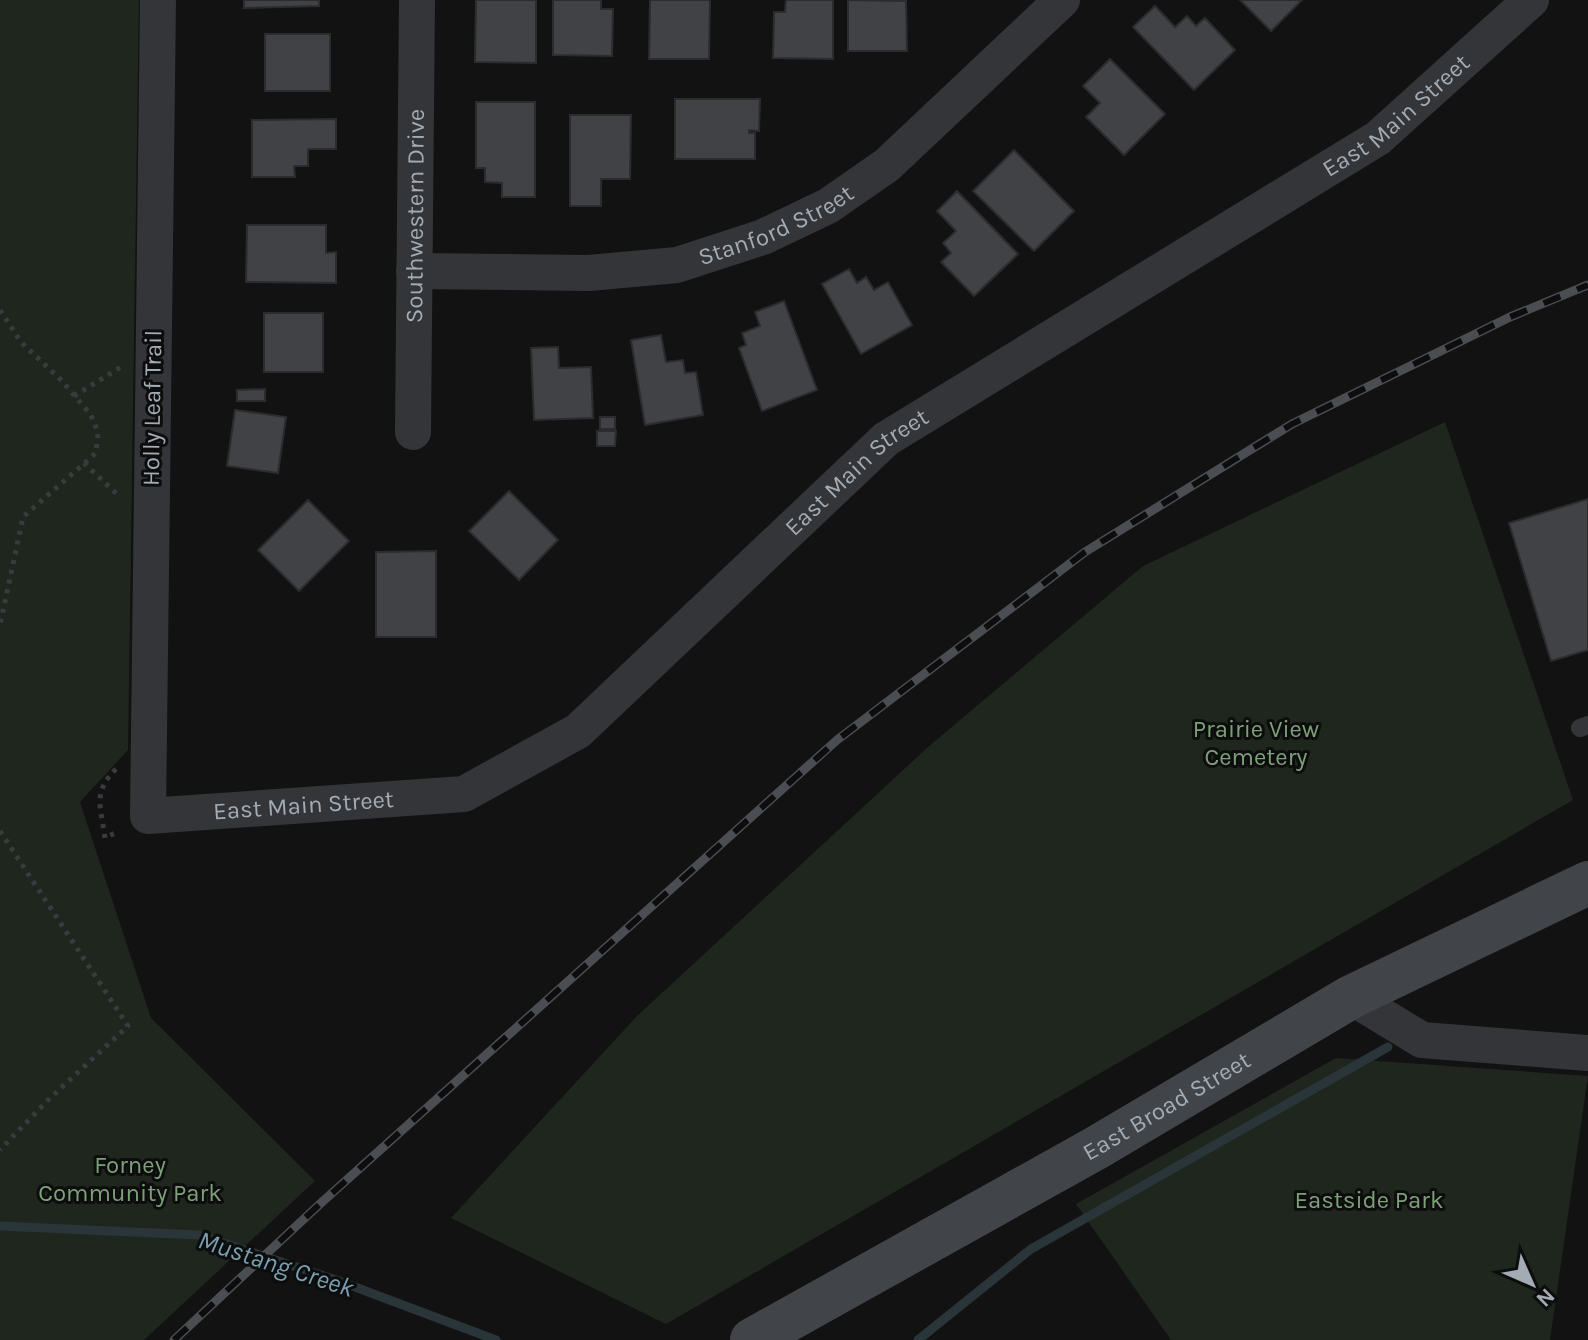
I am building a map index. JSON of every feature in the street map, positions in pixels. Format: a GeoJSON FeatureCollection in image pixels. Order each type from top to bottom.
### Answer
{"type":"FeatureCollection","features":[{"type":"Feature","properties":{"kind":"main road","name":"East Broad Street"},"geometry":{"type":"LineString","coordinates":[[752,1340],[1096,1148],[1351,997],[1588,883]]}},
{"type":"Feature","properties":{"kind":"street","name":"Holly Leaf Trail"},"geometry":{"type":"LineString","coordinates":[[148,816],[158,0]]}},
{"type":"Feature","properties":{"kind":"street","name":"Southwestern Drive"},"geometry":{"type":"LineString","coordinates":[[413,432],[417,0]]}},
{"type":"Feature","properties":{"kind":"street","name":"Stanford Street"},"geometry":{"type":"LineString","coordinates":[[414,271],[589,273],[677,265],[763,237],[828,206],[887,165],[1062,0]]}},
{"type":"Feature","properties":{"kind":"street","name":"East Main Street"},"geometry":{"type":"LineString","coordinates":[[148,816],[464,794],[578,731],[886,439],[1378,138],[1531,0]]}},
{"type":"Feature","properties":{"kind":"street"},"geometry":{"type":"LineString","coordinates":[[1351,997],[1422,1040],[1588,1053]]}},
{"type":"Feature","properties":{"kind":"path"},"geometry":{"type":"LineString","coordinates":[[0,310],[21,342],[62,381],[91,415],[98,433],[96,453],[23,517],[0,625]]}},
{"type":"Feature","properties":{"kind":"path"},"geometry":{"type":"LineString","coordinates":[[74,396],[128,363]]}},
{"type":"Feature","properties":{"kind":"path"},"geometry":{"type":"LineString","coordinates":[[84,463],[127,503]]}},
{"type":"Feature","properties":{"kind":"path"},"geometry":{"type":"LineString","coordinates":[[0,831],[128,1026],[17,1130],[0,1150]]}},
{"type":"Feature","properties":{"kind":"green space","name":"Forney Community Park"},"geometry":{"type":"Polygon","coordinates":[[[0,0],[139,0],[128,750],[80,802],[151,1018],[315,1181],[144,1340],[0,1340],[0,0]]]}},
{"type":"Feature","properties":{"kind":"green space","name":"Prairie View Cemetery"},"geometry":{"type":"Polygon","coordinates":[[[1445,422],[1573,800],[666,1324],[451,1218],[636,1017],[928,747],[1143,566],[1445,422]]]}},
{"type":"Feature","properties":{"kind":"green space","name":"Eastside Park"},"geometry":{"type":"Polygon","coordinates":[[[1336,1058],[1588,1076],[1550,1340],[1171,1340],[1076,1204],[1336,1058]]]}},
{"type":"Feature","properties":{"kind":"building"},"geometry":{"type":"Polygon","coordinates":[[[244,0],[319,0],[319,6],[244,8],[244,0]]]}},
{"type":"Feature","properties":{"kind":"building"},"geometry":{"type":"Polygon","coordinates":[[[476,0],[536,0],[536,63],[475,62],[476,0]]]}},
{"type":"Feature","properties":{"kind":"building"},"geometry":{"type":"Polygon","coordinates":[[[553,0],[601,0],[601,9],[613,9],[612,56],[553,55],[553,0]]]}},
{"type":"Feature","properties":{"kind":"building"},"geometry":{"type":"Polygon","coordinates":[[[650,0],[710,0],[709,59],[649,59],[650,0]]]}},
{"type":"Feature","properties":{"kind":"building"},"geometry":{"type":"Polygon","coordinates":[[[786,0],[833,0],[833,59],[773,58],[774,12],[785,12],[786,0]]]}},
{"type":"Feature","properties":{"kind":"building"},"geometry":{"type":"Polygon","coordinates":[[[848,0],[906,1],[907,51],[848,51],[848,0]]]}},
{"type":"Feature","properties":{"kind":"building"},"geometry":{"type":"Polygon","coordinates":[[[1240,0],[1302,0],[1271,31],[1240,0]]]}},
{"type":"Feature","properties":{"kind":"building"},"geometry":{"type":"Polygon","coordinates":[[[1155,6],[1175,27],[1187,16],[1196,26],[1205,18],[1235,50],[1194,90],[1133,27],[1155,6]]]}},
{"type":"Feature","properties":{"kind":"building"},"geometry":{"type":"Polygon","coordinates":[[[265,34],[330,34],[330,91],[265,91],[265,34]]]}},
{"type":"Feature","properties":{"kind":"building"},"geometry":{"type":"Polygon","coordinates":[[[1110,59],[1165,114],[1124,155],[1086,117],[1100,103],[1083,86],[1110,59]]]}},
{"type":"Feature","properties":{"kind":"building"},"geometry":{"type":"Polygon","coordinates":[[[675,99],[760,99],[759,131],[749,130],[749,133],[755,133],[755,159],[675,159],[675,99]]]}},
{"type":"Feature","properties":{"kind":"building"},"geometry":{"type":"Polygon","coordinates":[[[476,102],[535,102],[535,197],[502,197],[502,183],[485,182],[485,168],[476,168],[476,102]]]}},
{"type":"Feature","properties":{"kind":"building"},"geometry":{"type":"Polygon","coordinates":[[[570,115],[631,115],[630,179],[601,179],[601,206],[570,206],[570,115]]]}},
{"type":"Feature","properties":{"kind":"building"},"geometry":{"type":"Polygon","coordinates":[[[336,119],[336,149],[308,149],[308,166],[294,166],[295,177],[252,177],[252,120],[336,119]]]}},
{"type":"Feature","properties":{"kind":"building"},"geometry":{"type":"Polygon","coordinates":[[[1014,150],[1074,211],[1034,251],[973,191],[1014,150]]]}},
{"type":"Feature","properties":{"kind":"building"},"geometry":{"type":"Polygon","coordinates":[[[957,191],[1018,254],[974,296],[941,262],[951,253],[943,243],[956,231],[937,211],[957,191]]]}},
{"type":"Feature","properties":{"kind":"building"},"geometry":{"type":"Polygon","coordinates":[[[247,225],[326,225],[326,253],[336,252],[336,283],[246,282],[247,225]]]}},
{"type":"Feature","properties":{"kind":"building"},"geometry":{"type":"Polygon","coordinates":[[[849,269],[857,283],[866,277],[874,290],[888,282],[912,325],[861,354],[822,284],[849,269]]]}},
{"type":"Feature","properties":{"kind":"building"},"geometry":{"type":"Polygon","coordinates":[[[784,301],[817,390],[762,411],[739,348],[746,345],[742,333],[760,326],[755,312],[784,301]]]}},
{"type":"Feature","properties":{"kind":"building"},"geometry":{"type":"Polygon","coordinates":[[[264,313],[323,313],[323,372],[264,372],[264,313]]]}},
{"type":"Feature","properties":{"kind":"building"},"geometry":{"type":"Polygon","coordinates":[[[661,335],[666,362],[683,360],[685,373],[696,372],[703,415],[645,425],[631,340],[661,335]]]}},
{"type":"Feature","properties":{"kind":"building"},"geometry":{"type":"Polygon","coordinates":[[[558,347],[559,368],[591,367],[593,418],[534,420],[531,348],[558,347]]]}},
{"type":"Feature","properties":{"kind":"building"},"geometry":{"type":"Polygon","coordinates":[[[265,389],[265,401],[237,401],[237,390],[265,389]]]}},
{"type":"Feature","properties":{"kind":"building"},"geometry":{"type":"Polygon","coordinates":[[[235,410],[286,417],[278,473],[227,466],[235,410]]]}},
{"type":"Feature","properties":{"kind":"building"},"geometry":{"type":"Polygon","coordinates":[[[600,417],[615,417],[615,429],[600,429],[600,417]]]}},
{"type":"Feature","properties":{"kind":"building"},"geometry":{"type":"Polygon","coordinates":[[[597,431],[616,431],[615,446],[597,446],[597,431]]]}},
{"type":"Feature","properties":{"kind":"building"},"geometry":{"type":"Polygon","coordinates":[[[509,491],[558,540],[519,580],[469,531],[509,491]]]}},
{"type":"Feature","properties":{"kind":"building"},"geometry":{"type":"Polygon","coordinates":[[[1588,499],[1588,650],[1551,661],[1509,523],[1588,499]]]}},
{"type":"Feature","properties":{"kind":"building"},"geometry":{"type":"Polygon","coordinates":[[[308,500],[349,541],[299,591],[258,550],[308,500]]]}},
{"type":"Feature","properties":{"kind":"building"},"geometry":{"type":"Polygon","coordinates":[[[436,551],[436,637],[376,637],[376,552],[436,551]]]}},
{"type":"Feature","properties":{"kind":"waterway"},"geometry":{"type":"LineString","coordinates":[[918,1340],[1031,1249],[1388,1047]]}},
{"type":"Feature","properties":{"kind":"waterway","name":"Mustang Creek"},"geometry":{"type":"LineString","coordinates":[[0,1226],[199,1235],[339,1281],[496,1340]]}},
{"type":"Feature","properties":{"kind":"railway"},"geometry":{"type":"LineString","coordinates":[[174,1340],[321,1203],[837,740],[1085,552],[1292,424],[1510,317],[1588,285]]}}]}
